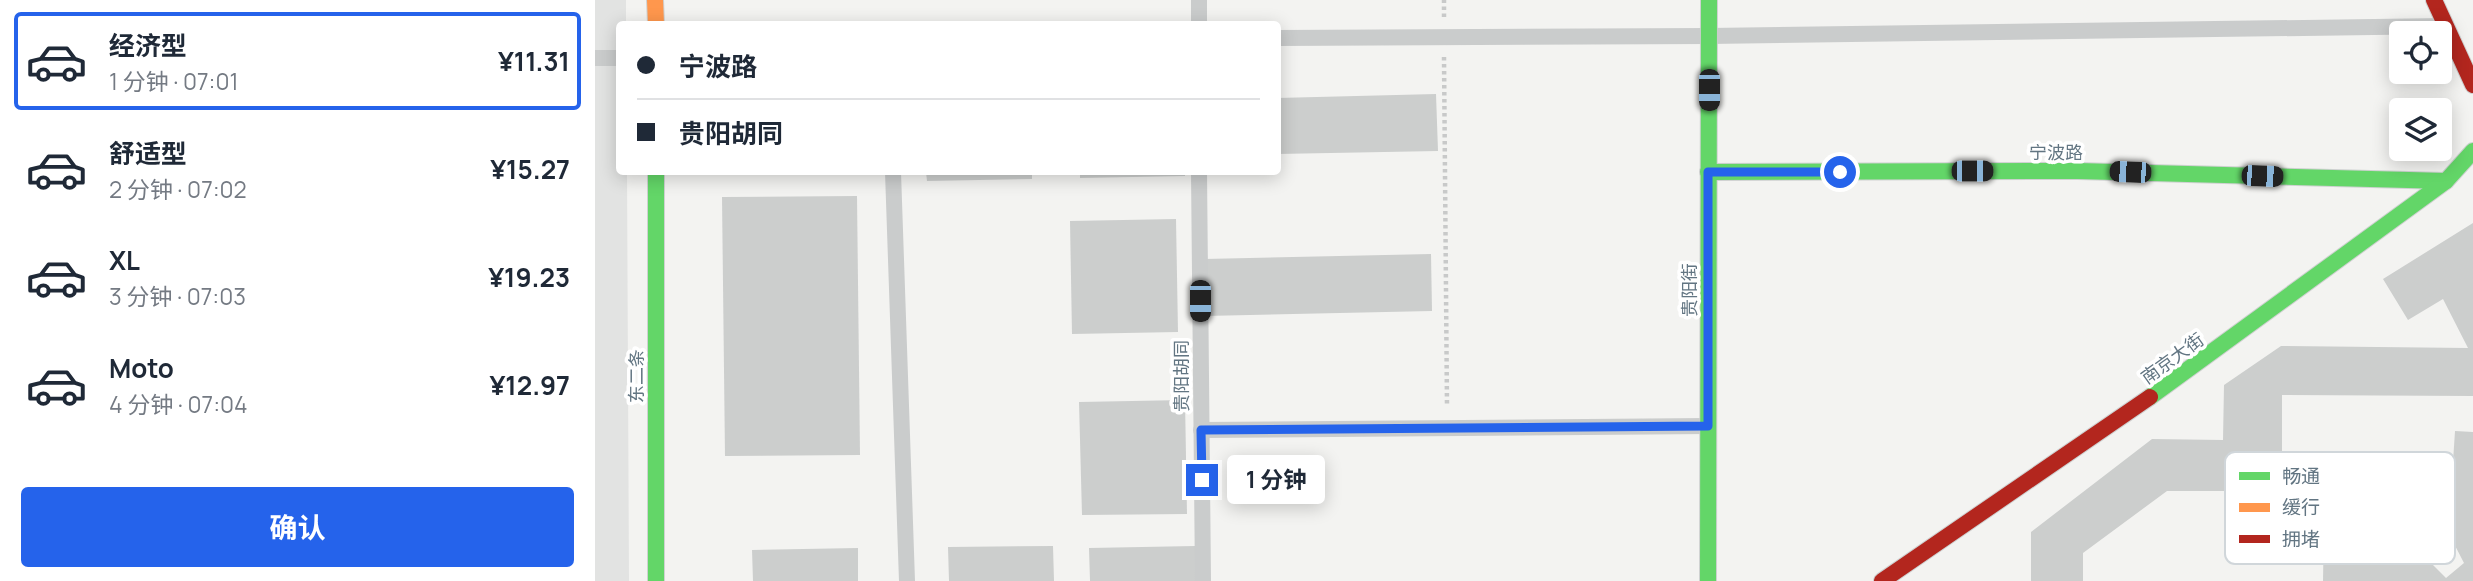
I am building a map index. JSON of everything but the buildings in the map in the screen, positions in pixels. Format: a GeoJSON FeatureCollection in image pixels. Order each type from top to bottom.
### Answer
{"type":"FeatureCollection","features":[{"type":"Feature","properties":{"kind":"street"},"geometry":{"type":"LineString","coordinates":[[656,0],[656,21]]}},
{"type":"Feature","properties":{"kind":"street","name":"贵阳街"},"geometry":{"type":"LineString","coordinates":[[1708,581],[1709,0]]}},
{"type":"Feature","properties":{"kind":"street"},"geometry":{"type":"LineString","coordinates":[[2434,0],[2444,21]]}},
{"type":"Feature","properties":{"kind":"street"},"geometry":{"type":"LineString","coordinates":[[2452,39],[2473,85]]}},
{"type":"Feature","properties":{"kind":"street","name":"南京大街"},"geometry":{"type":"LineString","coordinates":[[1882,581],[2108,428],[2446,181],[2473,151]]}},
{"type":"Feature","properties":{"kind":"street","name":"宁波路"},"geometry":{"type":"LineString","coordinates":[[1708,172],[2078,171],[2446,181]]}},
{"type":"Feature","properties":{"kind":"street","name":"东二条"},"geometry":{"type":"LineString","coordinates":[[656,175],[656,581]]}},
{"type":"Feature","properties":{"kind":"lane"},"geometry":{"type":"LineString","coordinates":[[1199,0],[1199,21]]}},
{"type":"Feature","properties":{"kind":"lane"},"geometry":{"type":"LineString","coordinates":[[1281,38],[1709,36],[2389,27]]}},
{"type":"Feature","properties":{"kind":"lane"},"geometry":{"type":"LineString","coordinates":[[595,58],[616,58]]}},
{"type":"Feature","properties":{"kind":"lane"},"geometry":{"type":"LineString","coordinates":[[893,175],[907,581]]}},
{"type":"Feature","properties":{"kind":"lane","name":"贵阳胡同"},"geometry":{"type":"LineString","coordinates":[[1199,175],[1203,581]]}},
{"type":"Feature","properties":{"kind":"lane"},"geometry":{"type":"LineString","coordinates":[[1201,430],[1708,426]]}},
{"type":"Feature","properties":{"kind":"path"},"geometry":{"type":"LineString","coordinates":[[1444,0],[1447,428]]}},
{"type":"Feature","properties":{"kind":"shaded area"},"geometry":{"type":"Polygon","coordinates":[[[595,0],[626,0],[626,21],[616,21],[616,175],[627,175],[629,581],[595,581],[595,0]]]}},
{"type":"Feature","properties":{"kind":"traffic: fast"},"geometry":{"type":"LineString","coordinates":[[1708,581],[1709,0]]}},
{"type":"Feature","properties":{"kind":"traffic: fast"},"geometry":{"type":"LineString","coordinates":[[2150,397],[2446,181],[2473,151]]}},
{"type":"Feature","properties":{"kind":"traffic: fast"},"geometry":{"type":"LineString","coordinates":[[1708,172],[2078,171],[2446,181]]}},
{"type":"Feature","properties":{"kind":"traffic: fast"},"geometry":{"type":"LineString","coordinates":[[656,175],[656,581]]}},
{"type":"Feature","properties":{"kind":"traffic: slow"},"geometry":{"type":"LineString","coordinates":[[655,0],[656,21]]}},
{"type":"Feature","properties":{"kind":"traffic: jam"},"geometry":{"type":"LineString","coordinates":[[2434,0],[2473,85]]}},
{"type":"Feature","properties":{"kind":"traffic: jam"},"geometry":{"type":"LineString","coordinates":[[1882,581],[2150,397]]}},
{"type":"Feature","properties":{"kind":"route"},"geometry":{"type":"LineString","coordinates":[[1202,480],[1201,430],[1708,426],[1708,172],[1840,172]]}}]}
